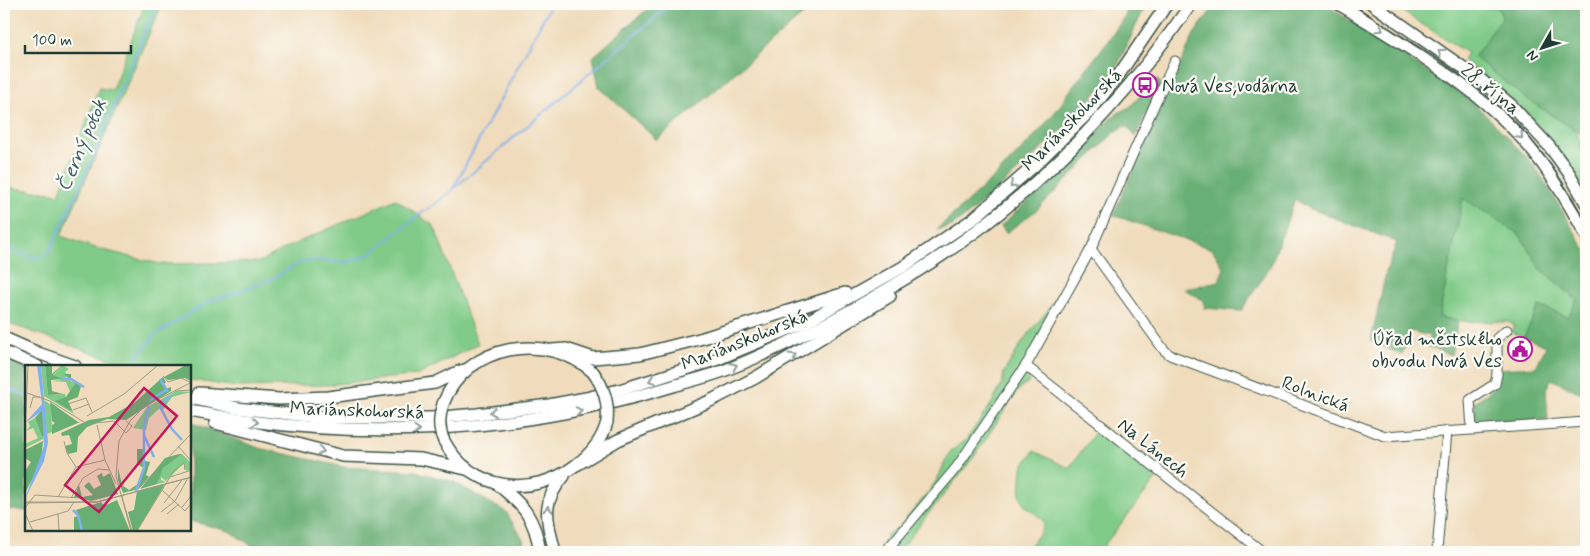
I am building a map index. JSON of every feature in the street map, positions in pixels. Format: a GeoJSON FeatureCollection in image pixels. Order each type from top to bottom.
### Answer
{"type":"FeatureCollection","features":[{"type":"Feature","properties":{"kind":"main road","name":"Mariánskohorská"},"geometry":{"type":"LineString","coordinates":[[191,398],[237,408],[324,418],[431,418],[549,405],[623,389],[718,359],[804,323],[907,272],[1003,194],[1066,135],[1114,82],[1167,4]]}},
{"type":"Feature","properties":{"kind":"main road","name":"Mariánskohorská"},"geometry":{"type":"LineString","coordinates":[[191,411],[234,420],[319,429],[397,430],[480,425],[552,416],[626,400],[723,371],[808,333],[992,219],[1075,145],[1136,77],[1191,4]]}},
{"type":"Feature","properties":{"kind":"main road","name":"28. října"},"geometry":{"type":"LineString","coordinates":[[1339,4],[1457,81],[1498,114],[1525,142],[1542,164],[1586,235]]}},
{"type":"Feature","properties":{"kind":"main road","name":"28. října"},"geometry":{"type":"LineString","coordinates":[[1372,4],[1481,80],[1511,105],[1554,153],[1586,203]]}},
{"type":"Feature","properties":{"kind":"main road"},"geometry":{"type":"LineString","coordinates":[[891,270],[907,272],[886,299],[755,378],[710,401],[618,440],[558,477],[542,483],[518,486],[484,479],[466,469],[454,457],[444,441],[440,430],[443,404],[451,386],[468,369],[482,359],[496,353],[526,347],[552,350],[566,349],[593,358],[640,354],[703,338],[836,297],[860,287],[891,270]]}},
{"type":"Feature","properties":{"kind":"main road"},"geometry":{"type":"LineString","coordinates":[[4,338],[38,354],[72,365]]}},
{"type":"Feature","properties":{"kind":"main road"},"geometry":{"type":"LineString","coordinates":[[552,350],[578,360],[593,372],[601,385],[606,399],[607,422],[596,447],[556,484],[548,500],[547,514],[555,552]]}},
{"type":"Feature","properties":{"kind":"main road"},"geometry":{"type":"LineString","coordinates":[[4,352],[35,365]]}},
{"type":"Feature","properties":{"kind":"main road"},"geometry":{"type":"LineString","coordinates":[[191,393],[279,399],[328,398],[435,382],[468,369]]}},
{"type":"Feature","properties":{"kind":"main road"},"geometry":{"type":"LineString","coordinates":[[191,415],[343,456],[421,459],[466,469]]}},
{"type":"Feature","properties":{"kind":"main road"},"geometry":{"type":"LineString","coordinates":[[496,483],[521,504],[531,517],[537,534],[540,552]]}},
{"type":"Feature","properties":{"kind":"street"},"geometry":{"type":"LineString","coordinates":[[885,552],[956,468],[1026,366],[1091,250],[1156,99],[1175,61]]}},
{"type":"Feature","properties":{"kind":"street","name":"Rolnická"},"geometry":{"type":"LineString","coordinates":[[1091,250],[1164,350],[1170,355],[1385,436],[1586,422]]}},
{"type":"Feature","properties":{"kind":"street"},"geometry":{"type":"LineString","coordinates":[[1472,429],[1470,400],[1495,384],[1497,374],[1497,338],[1507,330]]}},
{"type":"Feature","properties":{"kind":"street","name":"Na Lánech"},"geometry":{"type":"LineString","coordinates":[[1026,366],[1263,552]]}},
{"type":"Feature","properties":{"kind":"street"},"geometry":{"type":"LineString","coordinates":[[1437,552],[1446,431]]}},
{"type":"Feature","properties":{"kind":"green space"},"geometry":{"type":"Polygon","coordinates":[[[145,4],[162,4],[61,236],[95,248],[160,264],[259,262],[290,246],[396,199],[434,226],[478,344],[418,375],[327,385],[238,387],[191,380],[191,365],[127,365],[4,322],[4,187],[59,194],[99,88],[112,90],[145,4]]]}},
{"type":"Feature","properties":{"kind":"green space"},"geometry":{"type":"Polygon","coordinates":[[[653,4],[804,4],[805,13],[657,140],[599,87],[593,57],[653,4]]]}},
{"type":"Feature","properties":{"kind":"green space"},"geometry":{"type":"Polygon","coordinates":[[[1131,4],[1148,4],[1113,75],[1064,128],[1025,165],[970,213],[952,226],[936,230],[998,173],[1042,128],[1113,34],[1131,4]]]}},
{"type":"Feature","properties":{"kind":"green space"},"geometry":{"type":"Polygon","coordinates":[[[1216,4],[1325,4],[1469,99],[1533,164],[1586,251],[1586,385],[1581,393],[1551,379],[1546,389],[1548,419],[1476,424],[1474,402],[1492,390],[1495,369],[1536,367],[1546,346],[1524,337],[1539,306],[1568,317],[1577,300],[1540,268],[1520,235],[1463,198],[1439,317],[1458,321],[1451,355],[1426,346],[1430,336],[1410,331],[1402,355],[1371,341],[1386,272],[1397,242],[1306,207],[1295,199],[1270,267],[1241,311],[1205,308],[1203,300],[1184,289],[1219,281],[1224,268],[1212,249],[1113,215],[1194,34],[1216,4]]]}},
{"type":"Feature","properties":{"kind":"green space"},"geometry":{"type":"Polygon","coordinates":[[[1391,4],[1497,4],[1524,97],[1576,130],[1586,159],[1586,192],[1564,158],[1539,126],[1502,91],[1463,60],[1467,53],[1391,4]]]}},
{"type":"Feature","properties":{"kind":"green space"},"geometry":{"type":"Polygon","coordinates":[[[1497,4],[1586,4],[1586,137],[1524,97],[1474,57],[1502,18],[1497,4]]]}},
{"type":"Feature","properties":{"kind":"green space"},"geometry":{"type":"Polygon","coordinates":[[[1155,79],[1161,83],[1135,137],[1128,127],[1124,126],[1115,132],[1038,209],[1006,233],[1001,226],[1066,166],[1110,119],[1130,107],[1155,79]]]}},
{"type":"Feature","properties":{"kind":"green space"},"geometry":{"type":"Polygon","coordinates":[[[1463,197],[1520,235],[1540,268],[1577,300],[1568,317],[1539,306],[1524,337],[1512,332],[1514,325],[1508,322],[1458,321],[1439,317],[1463,197]]]}},
{"type":"Feature","properties":{"kind":"green space"},"geometry":{"type":"Polygon","coordinates":[[[1085,244],[1089,254],[1028,361],[1029,383],[1023,385],[1016,393],[976,454],[898,552],[878,552],[887,534],[899,527],[926,495],[938,478],[951,451],[965,441],[992,403],[1002,384],[1004,372],[1023,341],[1064,286],[1085,244]]]}},
{"type":"Feature","properties":{"kind":"green space"},"geometry":{"type":"Polygon","coordinates":[[[4,359],[25,369],[25,511],[4,509],[4,359]]]}},
{"type":"Feature","properties":{"kind":"green space"},"geometry":{"type":"Polygon","coordinates":[[[191,422],[259,448],[344,467],[415,471],[454,482],[506,512],[523,539],[526,552],[262,552],[229,531],[191,521],[191,422]]]}},
{"type":"Feature","properties":{"kind":"green space"},"geometry":{"type":"Polygon","coordinates":[[[1099,427],[1159,475],[1099,552],[1025,552],[1041,532],[1044,524],[1042,519],[1024,505],[1020,494],[1022,467],[1034,451],[1069,468],[1099,427]]]}},
{"type":"Feature","properties":{"kind":"waterway","name":"Černý potok"},"geometry":{"type":"LineString","coordinates":[[4,247],[35,258],[46,255],[51,249],[94,154],[156,4]]}},
{"type":"Feature","properties":{"kind":"waterway"},"geometry":{"type":"LineString","coordinates":[[454,187],[551,4]]}},
{"type":"Feature","properties":{"kind":"waterway"},"geometry":{"type":"LineString","coordinates":[[135,359],[155,335],[206,303],[272,279],[301,262],[316,260],[348,262],[368,255],[438,202],[671,4]]}},
{"type":"Feature","properties":{"kind":"waterway"},"geometry":{"type":"LineString","coordinates":[[4,386],[25,396]]}},
{"type":"Feature","properties":{"kind":"tram line"},"geometry":{"type":"LineString","coordinates":[[1353,4],[1464,79],[1503,111],[1528,136],[1552,167],[1586,222]]}},
{"type":"Feature","properties":{"kind":"place","name":"Nová Ves,vodárna"},"geometry":{"type":"Point","coordinates":[1145,85]}},
{"type":"Feature","properties":{"kind":"place","name":"Úřad městského obvodu Nová Ves"},"geometry":{"type":"Point","coordinates":[1520,349]}}]}
